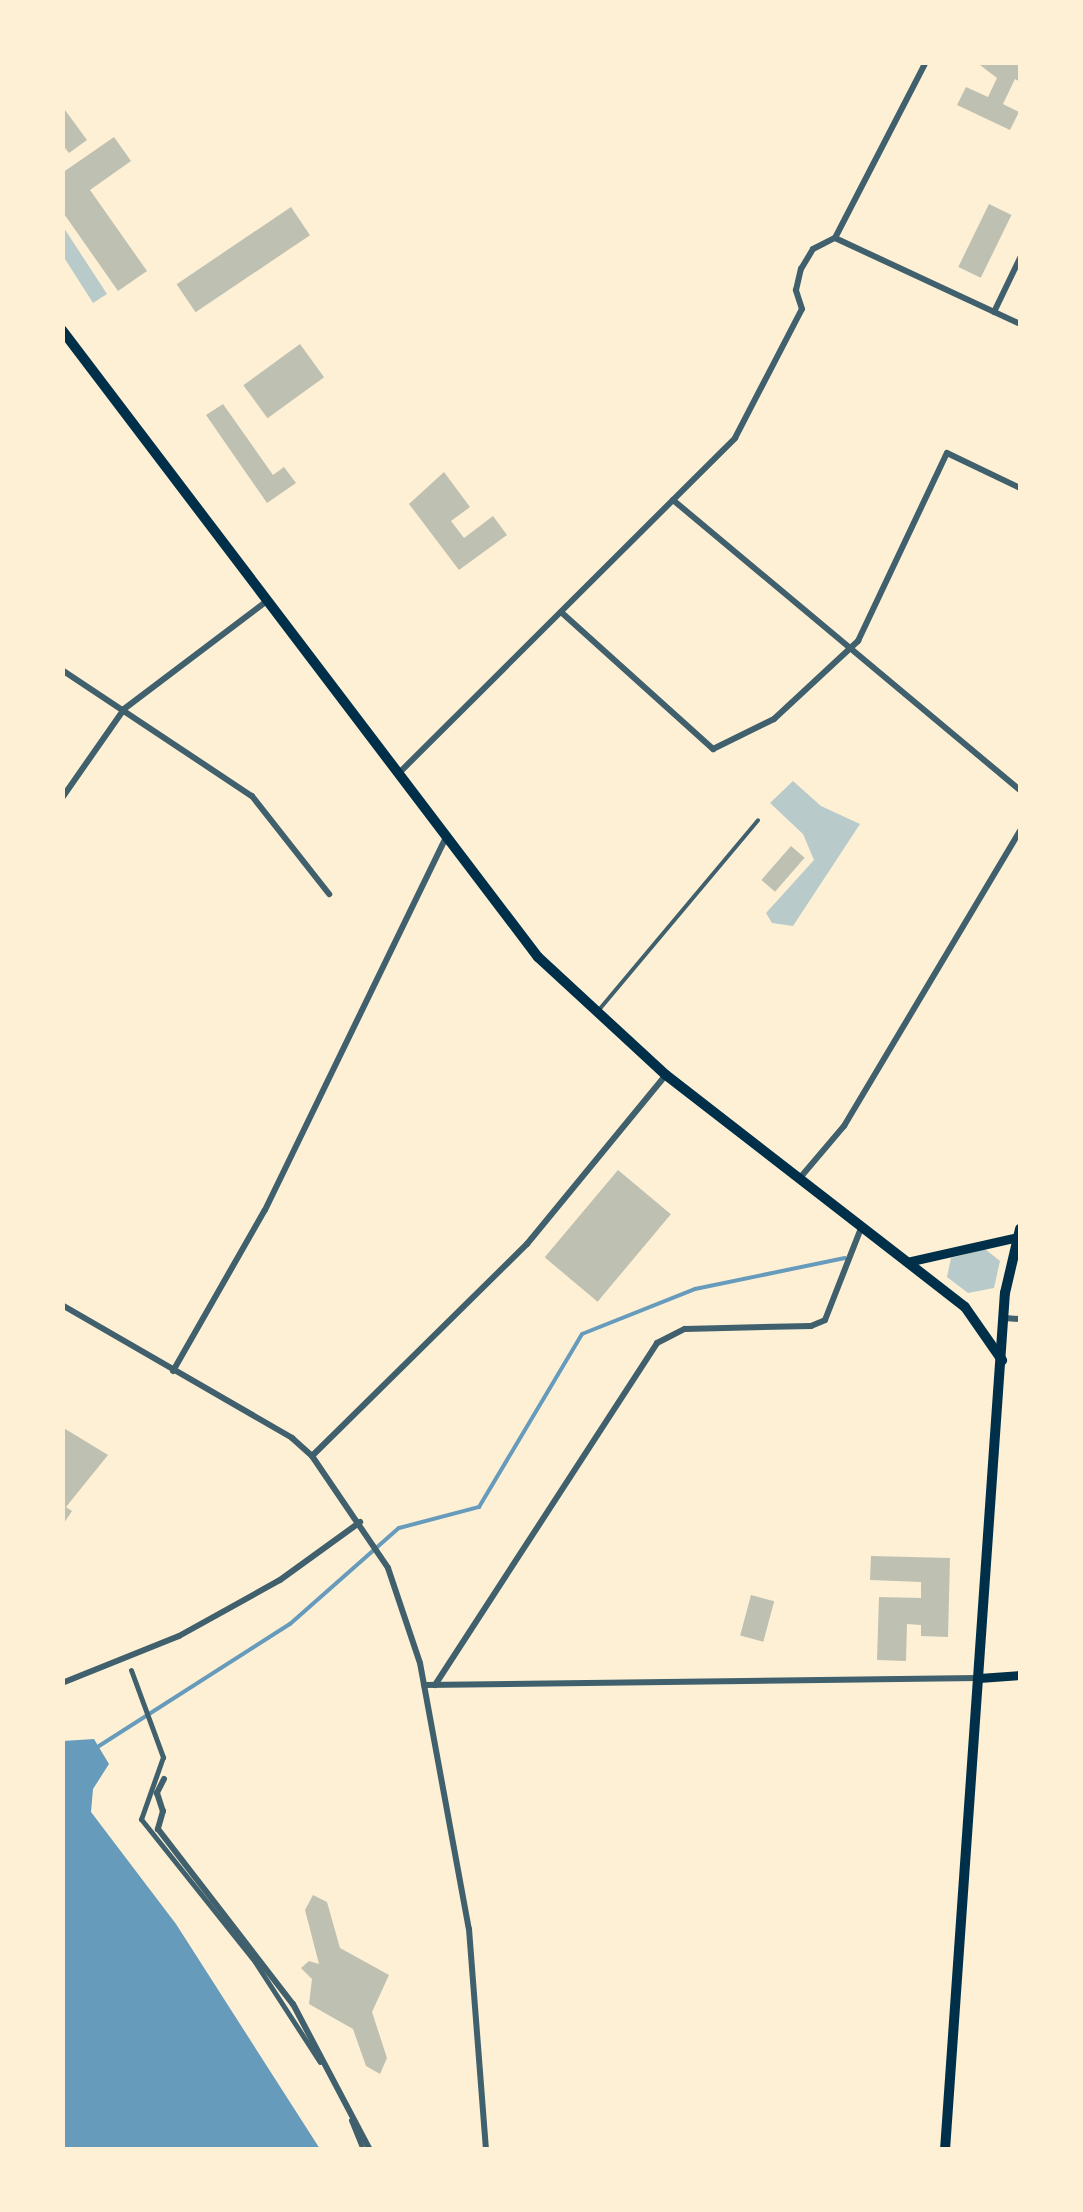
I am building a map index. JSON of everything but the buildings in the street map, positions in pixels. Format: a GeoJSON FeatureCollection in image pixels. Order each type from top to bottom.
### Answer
{"type":"FeatureCollection","features":[{"type":"Feature","properties":{"kind":"main road"},"geometry":{"type":"LineString","coordinates":[[62,330],[264,603],[538,957],[595,1014],[666,1075],[976,1317],[1002,1360]]}},
{"type":"Feature","properties":{"kind":"main road"},"geometry":{"type":"LineString","coordinates":[[907,1262],[1019,1233],[1003,1318],[945,2150]]}},
{"type":"Feature","properties":{"kind":"main road"},"geometry":{"type":"LineString","coordinates":[[979,1678],[1020,1675]]}},
{"type":"Feature","properties":{"kind":"street"},"geometry":{"type":"LineString","coordinates":[[397,775],[742,429],[802,309],[796,290],[801,269],[813,249],[835,238],[926,62]]}},
{"type":"Feature","properties":{"kind":"street"},"geometry":{"type":"LineString","coordinates":[[835,238],[1020,324]]}},
{"type":"Feature","properties":{"kind":"street"},"geometry":{"type":"LineString","coordinates":[[994,312],[1020,258]]}},
{"type":"Feature","properties":{"kind":"street"},"geometry":{"type":"LineString","coordinates":[[561,612],[714,749],[774,718],[851,649],[876,612],[947,453],[1020,488]]}},
{"type":"Feature","properties":{"kind":"street"},"geometry":{"type":"LineString","coordinates":[[673,500],[1020,790]]}},
{"type":"Feature","properties":{"kind":"street"},"geometry":{"type":"LineString","coordinates":[[62,798],[124,709],[264,603]]}},
{"type":"Feature","properties":{"kind":"street"},"geometry":{"type":"LineString","coordinates":[[62,670],[252,796],[329,894]]}},
{"type":"Feature","properties":{"kind":"street"},"geometry":{"type":"LineString","coordinates":[[799,1180],[844,1126],[1020,832]]}},
{"type":"Feature","properties":{"kind":"street"},"geometry":{"type":"LineString","coordinates":[[173,1371],[264,1210],[446,838]]}},
{"type":"Feature","properties":{"kind":"street"},"geometry":{"type":"LineString","coordinates":[[312,1456],[527,1244],[666,1075]]}},
{"type":"Feature","properties":{"kind":"street"},"geometry":{"type":"LineString","coordinates":[[436,1685],[656,1343],[685,1329],[811,1326],[826,1320],[862,1228]]}},
{"type":"Feature","properties":{"kind":"street"},"geometry":{"type":"LineString","coordinates":[[62,1305],[173,1371],[255,1412],[312,1456],[360,1522],[397,1592],[424,1685],[469,1929],[486,2150]]}},
{"type":"Feature","properties":{"kind":"street"},"geometry":{"type":"LineString","coordinates":[[1003,1318],[1020,1319]]}},
{"type":"Feature","properties":{"kind":"street"},"geometry":{"type":"LineString","coordinates":[[62,1683],[179,1636],[280,1580],[360,1522]]}},
{"type":"Feature","properties":{"kind":"street"},"geometry":{"type":"LineString","coordinates":[[131,1670],[164,1757],[141,1819],[289,2010],[341,2097],[367,2150]]}},
{"type":"Feature","properties":{"kind":"street"},"geometry":{"type":"LineString","coordinates":[[424,1685],[979,1678]]}},
{"type":"Feature","properties":{"kind":"street"},"geometry":{"type":"LineString","coordinates":[[164,1779],[157,1793],[163,1811],[158,1829],[293,2004],[367,2150]]}},
{"type":"Feature","properties":{"kind":"lane"},"geometry":{"type":"LineString","coordinates":[[595,1014],[758,820]]}},
{"type":"Feature","properties":{"kind":"shaded area"},"geometry":{"type":"Polygon","coordinates":[[[62,225],[107,294],[93,303],[63,256],[62,225]]]}},
{"type":"Feature","properties":{"kind":"shaded area"},"geometry":{"type":"Polygon","coordinates":[[[793,781],[821,806],[860,824],[793,926],[772,923],[766,913],[814,860],[803,834],[770,803],[793,781]]]}},
{"type":"Feature","properties":{"kind":"shaded area"},"geometry":{"type":"Polygon","coordinates":[[[985,1249],[1000,1261],[994,1288],[968,1293],[947,1277],[951,1258],[985,1249]]]}},
{"type":"Feature","properties":{"kind":"water"},"geometry":{"type":"Polygon","coordinates":[[[94,1739],[109,1764],[93,1789],[91,1812],[176,1924],[320,2149],[63,2149],[63,1741],[94,1739]]]}},
{"type":"Feature","properties":{"kind":"waterway"},"geometry":{"type":"LineString","coordinates":[[99,1746],[290,1624],[399,1528],[479,1507],[582,1334],[695,1289],[845,1258]]}}]}
